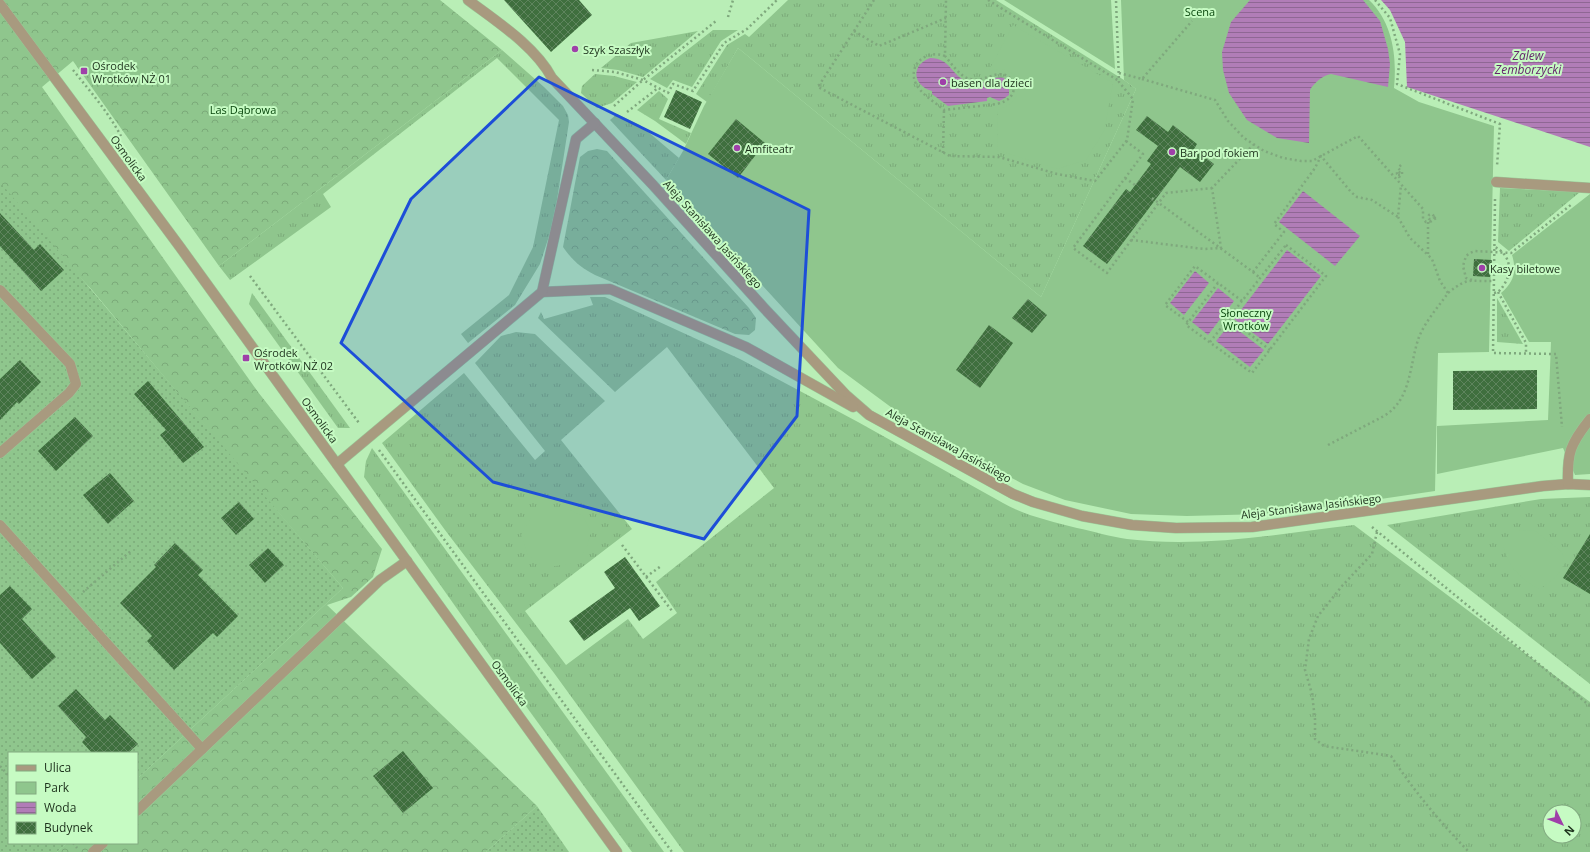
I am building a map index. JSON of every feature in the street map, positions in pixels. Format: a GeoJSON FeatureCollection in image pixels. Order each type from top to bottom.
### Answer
{"type":"FeatureCollection","features":[{"type":"Feature","properties":{"kind":"street","name":"Aleja Stanisława Jasińskiego"},"geometry":{"type":"LineString","coordinates":[[468,0],[504,27],[528,48],[547,68],[552,78],[846,396],[869,414],[1013,494],[1033,502],[1082,516],[1132,525],[1176,528],[1252,527],[1542,486],[1568,484],[1590,485]]}},
{"type":"Feature","properties":{"kind":"street","name":"Osmolicka"},"geometry":{"type":"LineString","coordinates":[[0,4],[180,247],[617,852]]}},
{"type":"Feature","properties":{"kind":"street"},"geometry":{"type":"LineString","coordinates":[[542,292],[576,139],[595,123]]}},
{"type":"Feature","properties":{"kind":"street"},"geometry":{"type":"LineString","coordinates":[[1496,182],[1588,188]]}},
{"type":"Feature","properties":{"kind":"street"},"geometry":{"type":"LineString","coordinates":[[337,464],[542,292],[610,289],[746,347],[842,401],[869,414]]}},
{"type":"Feature","properties":{"kind":"street"},"geometry":{"type":"LineString","coordinates":[[0,290],[70,364],[76,384],[69,393],[0,453]]}},
{"type":"Feature","properties":{"kind":"street"},"geometry":{"type":"LineString","coordinates":[[1568,484],[1567,468],[1569,455],[1576,436],[1590,419]]}},
{"type":"Feature","properties":{"kind":"street"},"geometry":{"type":"LineString","coordinates":[[0,525],[202,749]]}},
{"type":"Feature","properties":{"kind":"street"},"geometry":{"type":"LineString","coordinates":[[138,810],[380,580],[407,561]]}},
{"type":"Feature","properties":{"kind":"street"},"geometry":{"type":"LineString","coordinates":[[93,852],[102,844]]}},
{"type":"Feature","properties":{"kind":"path"},"geometry":{"type":"LineString","coordinates":[[728,17],[733,0]]}},
{"type":"Feature","properties":{"kind":"path"},"geometry":{"type":"LineString","coordinates":[[592,70],[615,72],[643,80],[668,93],[673,84],[693,91],[724,43],[747,29],[777,0]]}},
{"type":"Feature","properties":{"kind":"path"},"geometry":{"type":"LineString","coordinates":[[874,0],[818,88],[950,156],[999,157],[1057,174],[1095,181],[1126,141],[1133,99],[1120,82],[988,0]]}},
{"type":"Feature","properties":{"kind":"path"},"geometry":{"type":"LineString","coordinates":[[945,56],[946,0]]}},
{"type":"Feature","properties":{"kind":"path"},"geometry":{"type":"LineString","coordinates":[[1116,0],[1120,82]]}},
{"type":"Feature","properties":{"kind":"path"},"geometry":{"type":"LineString","coordinates":[[1374,0],[1390,18],[1400,54],[1397,84],[1500,124],[1496,182],[1493,353],[1556,354],[1562,432]]}},
{"type":"Feature","properties":{"kind":"path"},"geometry":{"type":"LineString","coordinates":[[854,30],[878,46],[946,18]]}},
{"type":"Feature","properties":{"kind":"path"},"geometry":{"type":"LineString","coordinates":[[614,106],[643,80],[716,21]]}},
{"type":"Feature","properties":{"kind":"path"},"geometry":{"type":"LineString","coordinates":[[1142,78],[1192,21]]}},
{"type":"Feature","properties":{"kind":"path"},"geometry":{"type":"LineString","coordinates":[[930,54],[940,54],[945,56],[962,75],[970,80],[985,79],[993,75],[1000,74],[1011,79],[1014,88],[1012,95],[1006,102],[997,104],[944,110],[922,92],[916,84],[914,68],[923,57],[930,54]]}},
{"type":"Feature","properties":{"kind":"path"},"geometry":{"type":"LineString","coordinates":[[1119,73],[1142,78],[1215,100],[1236,131],[1253,145],[1273,154],[1301,161],[1312,161],[1358,136],[1423,209],[1423,219],[1426,222],[1429,222],[1435,219],[1435,216]]}},
{"type":"Feature","properties":{"kind":"path"},"geometry":{"type":"LineString","coordinates":[[627,112],[658,88]]}},
{"type":"Feature","properties":{"kind":"path"},"geometry":{"type":"LineString","coordinates":[[943,153],[944,110]]}},
{"type":"Feature","properties":{"kind":"path"},"geometry":{"type":"LineString","coordinates":[[1126,141],[1144,154],[1073,248],[1107,273],[1166,193],[1212,188],[1253,145]]}},
{"type":"Feature","properties":{"kind":"path"},"geometry":{"type":"LineString","coordinates":[[1321,156],[1351,192],[1357,197],[1372,200],[1398,216],[1410,238],[1428,255],[1434,264],[1440,281],[1448,293]]}},
{"type":"Feature","properties":{"kind":"path"},"geometry":{"type":"LineString","coordinates":[[1253,272],[1284,232],[1274,224],[1315,168],[1321,156]]}},
{"type":"Feature","properties":{"kind":"path"},"geometry":{"type":"LineString","coordinates":[[1395,177],[1398,175],[1401,174],[1399,171],[1396,173],[1397,175],[1400,177],[1402,175],[1402,172],[1398,168],[1401,165]]}},
{"type":"Feature","properties":{"kind":"path"},"geometry":{"type":"LineString","coordinates":[[1125,178],[1135,185]]}},
{"type":"Feature","properties":{"kind":"path"},"geometry":{"type":"LineString","coordinates":[[1398,216],[1401,185]]}},
{"type":"Feature","properties":{"kind":"path"},"geometry":{"type":"LineString","coordinates":[[1212,188],[1221,248]]}},
{"type":"Feature","properties":{"kind":"path"},"geometry":{"type":"LineString","coordinates":[[1494,281],[1472,280],[1466,278],[1463,266],[1466,256],[1476,251],[1511,253],[1586,193],[1588,188]]}},
{"type":"Feature","properties":{"kind":"path"},"geometry":{"type":"LineString","coordinates":[[1152,198],[1260,278]]}},
{"type":"Feature","properties":{"kind":"path"},"geometry":{"type":"LineString","coordinates":[[1428,255],[1429,222]]}},
{"type":"Feature","properties":{"kind":"path"},"geometry":{"type":"LineString","coordinates":[[1131,240],[1204,249],[1221,248]]}},
{"type":"Feature","properties":{"kind":"path"},"geometry":{"type":"LineString","coordinates":[[1210,342],[1286,245],[1326,276],[1252,373],[1186,325],[1218,283]]}},
{"type":"Feature","properties":{"kind":"path"},"geometry":{"type":"LineString","coordinates":[[1494,293],[1498,292],[1502,288],[1509,274],[1507,258],[1495,247]]}},
{"type":"Feature","properties":{"kind":"path"},"geometry":{"type":"LineString","coordinates":[[1188,322],[1165,305],[1195,266],[1242,301]]}},
{"type":"Feature","properties":{"kind":"path"},"geometry":{"type":"LineString","coordinates":[[250,276],[369,436],[672,852]]}},
{"type":"Feature","properties":{"kind":"path"},"geometry":{"type":"LineString","coordinates":[[1328,445],[1392,411],[1400,401],[1409,379],[1420,336],[1448,293],[1460,283],[1472,280]]}},
{"type":"Feature","properties":{"kind":"path"},"geometry":{"type":"LineString","coordinates":[[1498,292],[1526,343],[1526,354]]}},
{"type":"Feature","properties":{"kind":"path"},"geometry":{"type":"LineString","coordinates":[[1229,318],[1270,350]]}},
{"type":"Feature","properties":{"kind":"path"},"geometry":{"type":"LineString","coordinates":[[1355,513],[1590,706]]}},
{"type":"Feature","properties":{"kind":"path"},"geometry":{"type":"LineString","coordinates":[[1377,532],[1372,554],[1342,586],[1318,616],[1309,639],[1305,670],[1312,694],[1315,719],[1315,739],[1324,746],[1391,756],[1405,777],[1440,822],[1469,852]]}},
{"type":"Feature","properties":{"kind":"path"},"geometry":{"type":"LineString","coordinates":[[622,545],[672,611]]}},
{"type":"Feature","properties":{"kind":"path"},"geometry":{"type":"LineString","coordinates":[[70,603],[132,550]]}},
{"type":"Feature","properties":{"kind":"path"},"geometry":{"type":"LineString","coordinates":[[646,577],[661,566]]}},
{"type":"Feature","properties":{"kind":"path"},"geometry":{"type":"LineString","coordinates":[[0,766],[8,775]]}},
{"type":"Feature","properties":{"kind":"highlighted area"},"geometry":{"type":"Polygon","coordinates":[[[539,77],[809,210],[797,416],[704,539],[493,482],[341,343],[411,199],[539,77]]]}},
{"type":"Feature","properties":{"kind":"green space","name":"Las Dąbrowa"},"geometry":{"type":"Polygon","coordinates":[[[0,0],[440,0],[502,50],[219,266],[73,61],[42,87],[258,392],[382,549],[373,577],[351,597],[327,605],[537,806],[486,852],[57,852],[66,844],[138,844],[138,778],[343,588],[231,457],[92,290],[0,191],[0,0]]]}},
{"type":"Feature","properties":{"kind":"green space"},"geometry":{"type":"Polygon","coordinates":[[[788,0],[996,0],[1136,89],[1041,297],[738,48],[707,102],[696,94],[727,45],[745,34],[749,37],[788,0]]]}},
{"type":"Feature","properties":{"kind":"green space"},"geometry":{"type":"Polygon","coordinates":[[[1004,0],[1111,0],[1115,69],[1004,0]]]}},
{"type":"Feature","properties":{"kind":"green space","name":"Słoneczny Wrotków"},"geometry":{"type":"Polygon","coordinates":[[[1121,0],[1369,0],[1383,19],[1392,41],[1395,64],[1394,88],[1419,102],[1494,126],[1489,352],[1438,353],[1435,491],[1333,506],[1264,514],[1187,516],[1131,514],[1065,500],[1023,484],[926,433],[838,368],[666,180],[683,151],[704,106],[738,48],[1041,297],[1136,89],[1124,80],[1121,0]]]}},
{"type":"Feature","properties":{"kind":"green space"},"geometry":{"type":"Polygon","coordinates":[[[1013,25],[1113,83],[1104,131],[1086,160],[1057,169],[997,150],[998,110],[1014,101],[1020,83],[1013,74],[1007,70],[989,70],[1013,25]]]}},
{"type":"Feature","properties":{"kind":"green space"},"geometry":{"type":"Polygon","coordinates":[[[713,30],[738,30],[721,41],[692,87],[673,80],[667,88],[650,79],[713,30]]]}},
{"type":"Feature","properties":{"kind":"green space"},"geometry":{"type":"Polygon","coordinates":[[[698,31],[643,77],[618,70],[601,68],[631,43],[698,31]]]}},
{"type":"Feature","properties":{"kind":"green space"},"geometry":{"type":"Polygon","coordinates":[[[502,50],[563,106],[568,115],[569,122],[557,200],[550,233],[540,264],[515,305],[468,343],[461,334],[509,295],[533,247],[559,120],[497,58],[323,194],[331,207],[230,280],[219,266],[502,50]]]}},
{"type":"Feature","properties":{"kind":"green space"},"geometry":{"type":"Polygon","coordinates":[[[595,74],[614,76],[637,82],[612,103],[597,108],[581,93],[582,86],[595,74]]]}},
{"type":"Feature","properties":{"kind":"green space"},"geometry":{"type":"Polygon","coordinates":[[[659,91],[668,99],[659,119],[691,133],[686,144],[655,121],[637,110],[659,91]]]}},
{"type":"Feature","properties":{"kind":"green space"},"geometry":{"type":"Polygon","coordinates":[[[617,114],[640,125],[679,158],[666,180],[610,120],[617,114]]]}},
{"type":"Feature","properties":{"kind":"green space"},"geometry":{"type":"Polygon","coordinates":[[[597,149],[607,151],[749,308],[756,318],[755,330],[749,335],[735,334],[595,275],[585,270],[570,256],[563,247],[580,157],[588,151],[597,149]]]}},
{"type":"Feature","properties":{"kind":"green space"},"geometry":{"type":"Polygon","coordinates":[[[0,182],[343,588],[138,778],[138,752],[8,752],[8,844],[66,844],[57,852],[0,852],[0,182]]]}},
{"type":"Feature","properties":{"kind":"green space"},"geometry":{"type":"Polygon","coordinates":[[[1500,188],[1580,192],[1509,251],[1498,242],[1500,188]]]}},
{"type":"Feature","properties":{"kind":"green space"},"geometry":{"type":"Polygon","coordinates":[[[1590,194],[1590,474],[1575,475],[1563,448],[1437,474],[1437,426],[1548,420],[1551,342],[1529,342],[1501,293],[1512,280],[1514,266],[1512,255],[1590,194]]]}},
{"type":"Feature","properties":{"kind":"green space"},"geometry":{"type":"Polygon","coordinates":[[[252,293],[350,428],[338,428],[249,304],[252,293]]]}},
{"type":"Feature","properties":{"kind":"green space"},"geometry":{"type":"Polygon","coordinates":[[[590,297],[605,297],[740,359],[858,422],[1012,508],[1039,518],[1077,528],[1127,539],[1184,542],[1240,539],[1354,525],[1590,702],[1590,852],[684,852],[554,673],[445,530],[382,443],[464,373],[535,460],[545,451],[475,363],[501,336],[516,332],[535,334],[605,401],[561,440],[632,529],[525,611],[566,665],[628,619],[643,639],[677,613],[656,582],[774,488],[667,347],[615,392],[538,318],[541,312],[544,319],[593,305],[590,297]]]}},
{"type":"Feature","properties":{"kind":"green space"},"geometry":{"type":"Polygon","coordinates":[[[1497,298],[1523,344],[1497,342],[1497,298]]]}},
{"type":"Feature","properties":{"kind":"green space"},"geometry":{"type":"Polygon","coordinates":[[[372,448],[664,852],[632,852],[520,698],[364,477],[366,461],[372,448]]]}},
{"type":"Feature","properties":{"kind":"green space"},"geometry":{"type":"Polygon","coordinates":[[[1590,497],[1590,684],[1387,525],[1541,499],[1590,497]]]}},
{"type":"Feature","properties":{"kind":"green space"},"geometry":{"type":"Polygon","coordinates":[[[543,508],[565,508],[583,516],[591,532],[587,546],[582,555],[571,563],[556,566],[543,566],[528,555],[521,535],[531,518],[543,508]]]}},
{"type":"Feature","properties":{"kind":"green space"},"geometry":{"type":"Polygon","coordinates":[[[1534,530],[1562,552],[1565,563],[1556,577],[1540,589],[1526,581],[1513,568],[1503,547],[1519,531],[1534,530]]]}},
{"type":"Feature","properties":{"kind":"green space"},"geometry":{"type":"Polygon","coordinates":[[[537,806],[569,852],[486,852],[537,806]]]}},
{"type":"Feature","properties":{"kind":"water"},"geometry":{"type":"Polygon","coordinates":[[[1250,0],[1363,0],[1380,21],[1388,49],[1390,64],[1388,87],[1331,74],[1316,82],[1310,90],[1309,143],[1277,138],[1247,120],[1229,93],[1223,70],[1222,52],[1231,22],[1250,0]]]}},
{"type":"Feature","properties":{"kind":"water","name":"Zalew Zemborzycki"},"geometry":{"type":"Polygon","coordinates":[[[1381,0],[1590,0],[1590,147],[1407,87],[1405,42],[1390,10],[1381,0]]]}},
{"type":"Feature","properties":{"kind":"water","name":"basen dla dzieci"},"geometry":{"type":"Polygon","coordinates":[[[930,58],[937,59],[947,64],[958,76],[968,82],[982,83],[995,78],[1004,78],[1009,84],[1009,95],[999,101],[990,97],[987,98],[987,101],[948,106],[932,94],[932,91],[925,88],[918,80],[916,75],[919,65],[930,58]]]}},
{"type":"Feature","properties":{"kind":"water"},"geometry":{"type":"Polygon","coordinates":[[[1303,191],[1360,236],[1335,266],[1279,222],[1303,191]]]}},
{"type":"Feature","properties":{"kind":"water"},"geometry":{"type":"Polygon","coordinates":[[[1287,250],[1321,276],[1268,344],[1234,319],[1287,250]]]}},
{"type":"Feature","properties":{"kind":"water"},"geometry":{"type":"Polygon","coordinates":[[[1195,271],[1209,283],[1184,315],[1170,303],[1195,271]]]}},
{"type":"Feature","properties":{"kind":"water"},"geometry":{"type":"Polygon","coordinates":[[[1218,288],[1234,301],[1208,335],[1192,322],[1218,288]]]}},
{"type":"Feature","properties":{"kind":"water"},"geometry":{"type":"Polygon","coordinates":[[[1230,324],[1264,350],[1250,367],[1216,341],[1230,324]]]}},
{"type":"Feature","properties":{"kind":"building"},"geometry":{"type":"Polygon","coordinates":[[[504,0],[579,0],[592,15],[551,52],[504,0]]]}},
{"type":"Feature","properties":{"kind":"building"},"geometry":{"type":"Polygon","coordinates":[[[676,90],[702,102],[690,129],[664,117],[676,90]]]}},
{"type":"Feature","properties":{"kind":"building"},"geometry":{"type":"Polygon","coordinates":[[[1147,116],[1168,132],[1173,125],[1197,144],[1194,149],[1214,164],[1200,182],[1180,167],[1107,264],[1083,246],[1126,189],[1130,192],[1151,164],[1147,161],[1158,146],[1136,130],[1147,116]]]}},
{"type":"Feature","properties":{"kind":"building","name":"Amfiteatr"},"geometry":{"type":"Polygon","coordinates":[[[736,119],[765,143],[738,178],[708,154],[736,119]]]}},
{"type":"Feature","properties":{"kind":"building"},"geometry":{"type":"Polygon","coordinates":[[[0,213],[34,250],[40,244],[64,270],[41,291],[0,246],[0,213]]]}},
{"type":"Feature","properties":{"kind":"building","name":"Kasy biletowe"},"geometry":{"type":"Polygon","coordinates":[[[1474,259],[1492,260],[1490,277],[1473,276],[1474,259]]]}},
{"type":"Feature","properties":{"kind":"building"},"geometry":{"type":"Polygon","coordinates":[[[1028,299],[1047,315],[1032,333],[1012,318],[1028,299]]]}},
{"type":"Feature","properties":{"kind":"building"},"geometry":{"type":"Polygon","coordinates":[[[989,325],[1013,343],[980,388],[956,370],[989,325]]]}},
{"type":"Feature","properties":{"kind":"building"},"geometry":{"type":"Polygon","coordinates":[[[20,360],[41,382],[19,404],[17,402],[0,420],[0,379],[20,360]]]}},
{"type":"Feature","properties":{"kind":"building"},"geometry":{"type":"Polygon","coordinates":[[[1537,370],[1537,409],[1453,410],[1453,371],[1537,370]]]}},
{"type":"Feature","properties":{"kind":"building"},"geometry":{"type":"Polygon","coordinates":[[[148,381],[204,447],[183,463],[160,435],[166,430],[134,394],[148,381]]]}},
{"type":"Feature","properties":{"kind":"building"},"geometry":{"type":"Polygon","coordinates":[[[75,417],[93,436],[56,471],[38,451],[75,417]]]}},
{"type":"Feature","properties":{"kind":"building"},"geometry":{"type":"Polygon","coordinates":[[[110,473],[134,501],[108,524],[83,495],[110,473]]]}},
{"type":"Feature","properties":{"kind":"building"},"geometry":{"type":"Polygon","coordinates":[[[239,502],[254,519],[236,535],[221,518],[239,502]]]}},
{"type":"Feature","properties":{"kind":"building"},"geometry":{"type":"Polygon","coordinates":[[[1590,534],[1590,594],[1563,578],[1590,534]]]}},
{"type":"Feature","properties":{"kind":"building"},"geometry":{"type":"Polygon","coordinates":[[[175,543],[203,570],[198,575],[238,616],[217,637],[213,633],[174,670],[147,641],[152,636],[120,603],[156,567],[154,565],[175,543]]]}},
{"type":"Feature","properties":{"kind":"building"},"geometry":{"type":"Polygon","coordinates":[[[268,548],[284,565],[265,583],[249,565],[268,548]]]}},
{"type":"Feature","properties":{"kind":"building"},"geometry":{"type":"Polygon","coordinates":[[[625,557],[660,606],[639,621],[630,608],[584,641],[569,621],[615,588],[604,572],[625,557]]]}},
{"type":"Feature","properties":{"kind":"building"},"geometry":{"type":"Polygon","coordinates":[[[10,586],[32,609],[22,619],[56,657],[32,679],[0,643],[0,595],[10,586]]]}},
{"type":"Feature","properties":{"kind":"building"},"geometry":{"type":"Polygon","coordinates":[[[76,689],[105,720],[110,715],[138,744],[129,752],[91,752],[82,742],[86,737],[58,706],[76,689]]]}},
{"type":"Feature","properties":{"kind":"building"},"geometry":{"type":"Polygon","coordinates":[[[403,751],[433,788],[403,813],[373,776],[403,751]]]}},
{"type":"Feature","properties":{"kind":"place","name":"Szyk Szaszłyk"},"geometry":{"type":"Point","coordinates":[575,49]}},
{"type":"Feature","properties":{"kind":"place","name":"Ośrodek Wrotków NŻ 01"},"geometry":{"type":"Point","coordinates":[84,71]}},
{"type":"Feature","properties":{"kind":"place","name":"basen dla dzieci"},"geometry":{"type":"Point","coordinates":[943,82]}},
{"type":"Feature","properties":{"kind":"place","name":"Amfiteatr"},"geometry":{"type":"Point","coordinates":[737,148]}},
{"type":"Feature","properties":{"kind":"place","name":"Bar pod fokiem"},"geometry":{"type":"Point","coordinates":[1172,152]}},
{"type":"Feature","properties":{"kind":"place","name":"Kasy biletowe"},"geometry":{"type":"Point","coordinates":[1482,268]}},
{"type":"Feature","properties":{"kind":"place","name":"Ośrodek Wrotków NŻ 02"},"geometry":{"type":"Point","coordinates":[246,358]}},
{"type":"Feature","properties":{"kind":"park label","name":"Scena"},"geometry":{"type":"Point","coordinates":[1200,11]}}]}
